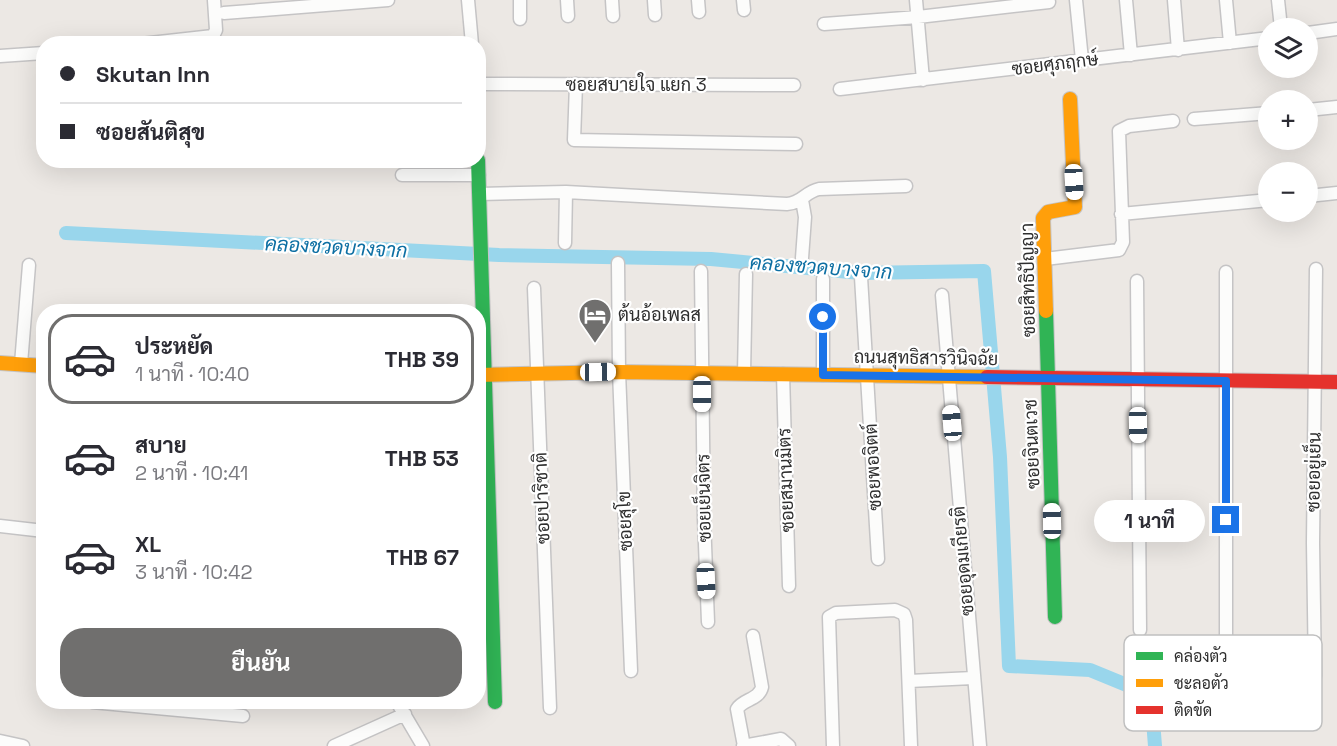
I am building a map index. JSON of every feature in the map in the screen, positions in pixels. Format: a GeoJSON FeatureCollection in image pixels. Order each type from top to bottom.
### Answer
{"type":"FeatureCollection","features":[{"type":"Feature","properties":{"kind":"street"},"geometry":{"type":"LineString","coordinates":[[213,36],[216,30],[214,0]]}},
{"type":"Feature","properties":{"kind":"street"},"geometry":{"type":"LineString","coordinates":[[224,13],[284,4],[388,0]]}},
{"type":"Feature","properties":{"kind":"street"},"geometry":{"type":"LineString","coordinates":[[468,0],[471,36]]}},
{"type":"Feature","properties":{"kind":"street"},"geometry":{"type":"LineString","coordinates":[[520,0],[520,19]]}},
{"type":"Feature","properties":{"kind":"street"},"geometry":{"type":"LineString","coordinates":[[567,0],[568,16]]}},
{"type":"Feature","properties":{"kind":"street"},"geometry":{"type":"LineString","coordinates":[[612,0],[613,16]]}},
{"type":"Feature","properties":{"kind":"street"},"geometry":{"type":"LineString","coordinates":[[654,0],[655,15]]}},
{"type":"Feature","properties":{"kind":"street"},"geometry":{"type":"LineString","coordinates":[[916,0],[923,80]]}},
{"type":"Feature","properties":{"kind":"street"},"geometry":{"type":"LineString","coordinates":[[1076,0],[1082,60]]}},
{"type":"Feature","properties":{"kind":"street"},"geometry":{"type":"LineString","coordinates":[[1126,0],[1131,55]]}},
{"type":"Feature","properties":{"kind":"street"},"geometry":{"type":"LineString","coordinates":[[1174,0],[1178,50]]}},
{"type":"Feature","properties":{"kind":"street"},"geometry":{"type":"LineString","coordinates":[[1226,0],[1230,43]]}},
{"type":"Feature","properties":{"kind":"street"},"geometry":{"type":"LineString","coordinates":[[1278,0],[1280,18]]}},
{"type":"Feature","properties":{"kind":"street"},"geometry":{"type":"LineString","coordinates":[[824,24],[918,17],[1049,2]]}},
{"type":"Feature","properties":{"kind":"street"},"geometry":{"type":"LineString","coordinates":[[1318,32],[1337,29]]}},
{"type":"Feature","properties":{"kind":"street","name":"ซอยศุภฤกษ์"},"geometry":{"type":"LineString","coordinates":[[840,89],[1258,39]]}},
{"type":"Feature","properties":{"kind":"street"},"geometry":{"type":"LineString","coordinates":[[0,56],[36,54]]}},
{"type":"Feature","properties":{"kind":"street","name":"ซอยสบายใจ แยก 3"},"geometry":{"type":"LineString","coordinates":[[486,84],[794,85]]}},
{"type":"Feature","properties":{"kind":"street"},"geometry":{"type":"LineString","coordinates":[[576,84],[574,140],[796,144]]}},
{"type":"Feature","properties":{"kind":"street","name":"ซอยสิทธิปัญญา"},"geometry":{"type":"LineString","coordinates":[[1048,378],[1045,214],[1075,207],[1070,99]]}},
{"type":"Feature","properties":{"kind":"street"},"geometry":{"type":"LineString","coordinates":[[1318,109],[1337,107]]}},
{"type":"Feature","properties":{"kind":"street"},"geometry":{"type":"LineString","coordinates":[[1194,119],[1258,114]]}},
{"type":"Feature","properties":{"kind":"street"},"geometry":{"type":"LineString","coordinates":[[1045,259],[1119,250],[1123,243],[1119,131],[1129,126],[1173,121]]}},
{"type":"Feature","properties":{"kind":"street"},"geometry":{"type":"LineString","coordinates":[[478,168],[484,264],[483,304]]}},
{"type":"Feature","properties":{"kind":"street"},"geometry":{"type":"LineString","coordinates":[[402,175],[479,176]]}},
{"type":"Feature","properties":{"kind":"street"},"geometry":{"type":"LineString","coordinates":[[802,258],[805,217],[802,200],[807,192],[819,189],[906,186]]}},
{"type":"Feature","properties":{"kind":"street"},"geometry":{"type":"LineString","coordinates":[[480,194],[566,192],[787,204],[802,200]]}},
{"type":"Feature","properties":{"kind":"street"},"geometry":{"type":"LineString","coordinates":[[565,243],[566,192]]}},
{"type":"Feature","properties":{"kind":"street"},"geometry":{"type":"LineString","coordinates":[[1318,195],[1337,193]]}},
{"type":"Feature","properties":{"kind":"street"},"geometry":{"type":"LineString","coordinates":[[1121,214],[1258,201]]}},
{"type":"Feature","properties":{"kind":"street","name":"ซอยสุโข"},"geometry":{"type":"LineString","coordinates":[[618,263],[619,372],[631,671]]}},
{"type":"Feature","properties":{"kind":"street"},"geometry":{"type":"LineString","coordinates":[[21,364],[29,265]]}},
{"type":"Feature","properties":{"kind":"street","name":"ซอยอยู่เย็น"},"geometry":{"type":"LineString","coordinates":[[1315,635],[1316,269]]}},
{"type":"Feature","properties":{"kind":"street","name":"ซอยเย็นจิตร"},"geometry":{"type":"LineString","coordinates":[[701,271],[708,622]]}},
{"type":"Feature","properties":{"kind":"street"},"geometry":{"type":"LineString","coordinates":[[1226,272],[1226,635]]}},
{"type":"Feature","properties":{"kind":"street"},"geometry":{"type":"LineString","coordinates":[[744,374],[746,274]]}},
{"type":"Feature","properties":{"kind":"street","name":"ซอยพอจิตต์"},"geometry":{"type":"LineString","coordinates":[[861,277],[878,559]]}},
{"type":"Feature","properties":{"kind":"street"},"geometry":{"type":"LineString","coordinates":[[823,279],[823,375]]}},
{"type":"Feature","properties":{"kind":"street"},"geometry":{"type":"LineString","coordinates":[[1137,281],[1140,630]]}},
{"type":"Feature","properties":{"kind":"street","name":"ซอยปาริชาติ"},"geometry":{"type":"LineString","coordinates":[[534,288],[550,708]]}},
{"type":"Feature","properties":{"kind":"street","name":"ซอยอุดมเกียรติ"},"geometry":{"type":"LineString","coordinates":[[942,295],[980,746]]}},
{"type":"Feature","properties":{"kind":"street"},"geometry":{"type":"LineString","coordinates":[[0,363],[36,365]]}},
{"type":"Feature","properties":{"kind":"street","name":"ถนนสุทธิสารวินิจฉัย"},"geometry":{"type":"LineString","coordinates":[[486,375],[619,372],[1337,382]]}},
{"type":"Feature","properties":{"kind":"street","name":"ซอยสมานมิตร"},"geometry":{"type":"LineString","coordinates":[[783,374],[789,586]]}},
{"type":"Feature","properties":{"kind":"street","name":"ซอยจินตเวช"},"geometry":{"type":"LineString","coordinates":[[1048,378],[1055,617]]}},
{"type":"Feature","properties":{"kind":"street"},"geometry":{"type":"LineString","coordinates":[[486,492],[495,702]]}},
{"type":"Feature","properties":{"kind":"street"},"geometry":{"type":"LineString","coordinates":[[0,526],[36,530]]}},
{"type":"Feature","properties":{"kind":"street"},"geometry":{"type":"LineString","coordinates":[[833,746],[827,622],[831,614],[895,610],[904,614],[911,746]]}},
{"type":"Feature","properties":{"kind":"street"},"geometry":{"type":"LineString","coordinates":[[753,636],[762,687],[760,694],[739,706],[737,710],[743,746],[781,739],[789,746]]}},
{"type":"Feature","properties":{"kind":"street"},"geometry":{"type":"LineString","coordinates":[[909,681],[973,678]]}},
{"type":"Feature","properties":{"kind":"street"},"geometry":{"type":"LineString","coordinates":[[168,709],[243,716]]}},
{"type":"Feature","properties":{"kind":"street"},"geometry":{"type":"LineString","coordinates":[[402,709],[423,746]]}},
{"type":"Feature","properties":{"kind":"street"},"geometry":{"type":"LineString","coordinates":[[334,746],[405,714]]}},
{"type":"Feature","properties":{"kind":"street"},"geometry":{"type":"LineString","coordinates":[[0,741],[22,746]]}},
{"type":"Feature","properties":{"kind":"waterway","name":"คลองชวดบางจาก"},"geometry":{"type":"LineString","coordinates":[[66,233],[499,255],[711,259],[860,273],[984,271],[1000,457],[1009,666],[1090,670],[1124,684]]}},
{"type":"Feature","properties":{"kind":"waterway","name":"คลองชวดบางจาก"},"geometry":{"type":"LineString","coordinates":[[1154,731],[1155,746]]}},
{"type":"Feature","properties":{"kind":"traffic: fast"},"geometry":{"type":"LineString","coordinates":[[478,168],[483,304]]}},
{"type":"Feature","properties":{"kind":"traffic: fast"},"geometry":{"type":"LineString","coordinates":[[1046,311],[1055,617]]}},
{"type":"Feature","properties":{"kind":"traffic: fast"},"geometry":{"type":"LineString","coordinates":[[486,415],[495,702]]}},
{"type":"Feature","properties":{"kind":"traffic: slow"},"geometry":{"type":"LineString","coordinates":[[1046,311],[1043,218],[1048,212],[1075,207],[1070,99]]}},
{"type":"Feature","properties":{"kind":"traffic: slow"},"geometry":{"type":"LineString","coordinates":[[0,363],[36,365]]}},
{"type":"Feature","properties":{"kind":"traffic: slow"},"geometry":{"type":"LineString","coordinates":[[486,375],[619,372],[987,377]]}},
{"type":"Feature","properties":{"kind":"traffic: jam"},"geometry":{"type":"LineString","coordinates":[[987,377],[1337,382]]}},
{"type":"Feature","properties":{"kind":"place","name":"ต้นอ้อเพลส"},"geometry":{"type":"Point","coordinates":[595,344]}},
{"type":"Feature","properties":{"kind":"route"},"geometry":{"type":"LineString","coordinates":[[823,317],[823,375],[1226,381],[1226,520]]}}]}
